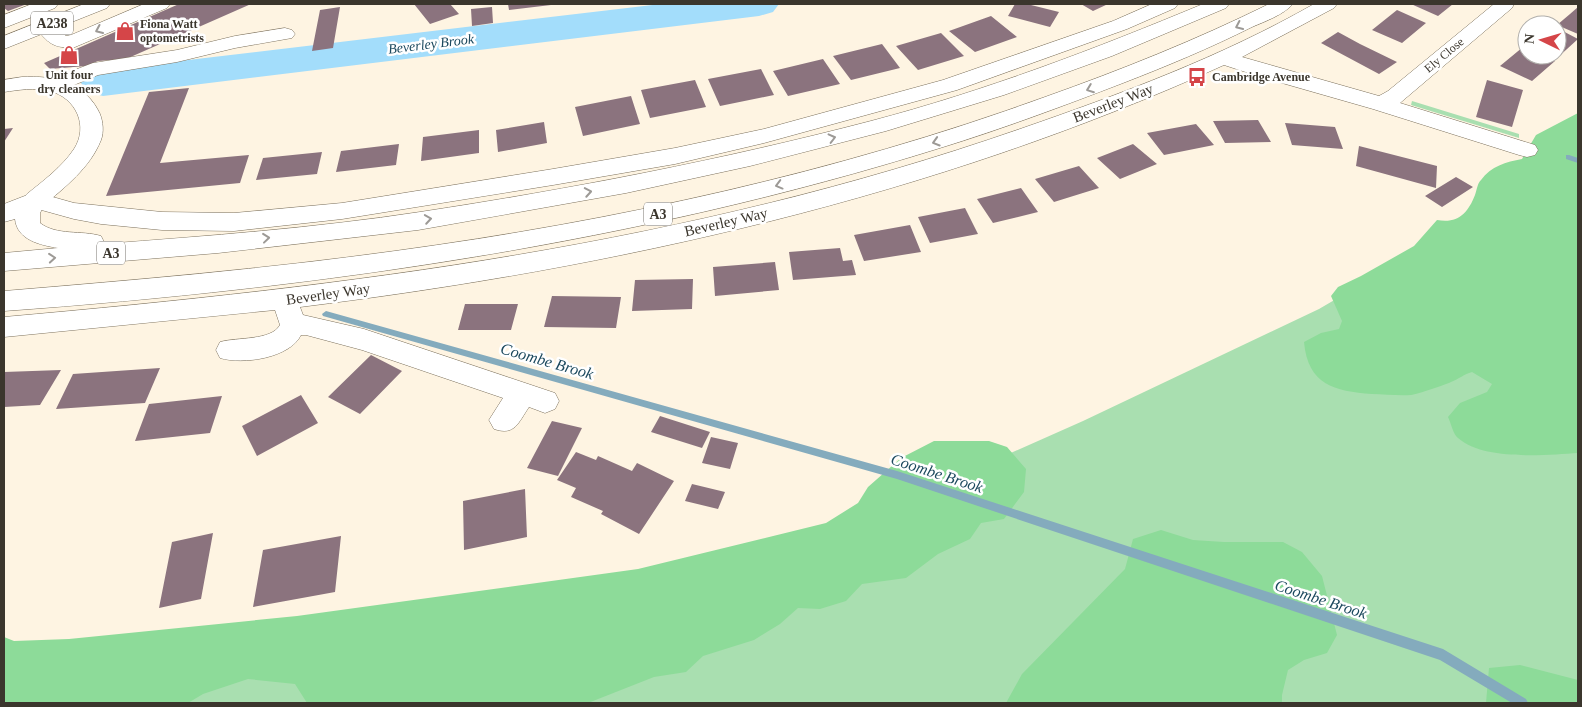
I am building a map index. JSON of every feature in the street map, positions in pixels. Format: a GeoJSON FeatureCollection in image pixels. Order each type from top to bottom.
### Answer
{"type":"FeatureCollection","features":[{"type":"Feature","properties":{"kind":"main road"},"geometry":{"type":"LineString","coordinates":[[4,22],[48,4]]}},
{"type":"Feature","properties":{"kind":"main road","name":"A238"},"geometry":{"type":"LineString","coordinates":[[4,43],[100,4]]}},
{"type":"Feature","properties":{"kind":"main road"},"geometry":{"type":"LineString","coordinates":[[45,26],[61,42],[75,41],[160,4]]}},
{"type":"Feature","properties":{"kind":"main road"},"geometry":{"type":"LineString","coordinates":[[4,214],[35,200],[74,212],[92,214],[162,221],[234,222],[342,211],[675,156],[764,136],[940,88],[1120,25],[1168,4]]}},
{"type":"Feature","properties":{"kind":"main road","name":"A3"},"geometry":{"type":"LineString","coordinates":[[4,262],[218,244],[418,221],[626,185],[750,158],[878,126],[996,90],[1104,52],[1219,4]]}},
{"type":"Feature","properties":{"kind":"main road","name":"Beverley Way"},"geometry":{"type":"LineString","coordinates":[[4,301],[204,284],[411,258],[522,241],[633,220],[884,158],[1015,117],[1190,48],[1283,4]]}},
{"type":"Feature","properties":{"kind":"main road","name":"Beverley Way"},"geometry":{"type":"LineString","coordinates":[[4,327],[288,312],[728,223],[844,192],[988,150],[1109,105],[1224,58],[1327,4]]}},
{"type":"Feature","properties":{"kind":"main road","name":"Ely Close"},"geometry":{"type":"LineString","coordinates":[[1381,104],[1396,96],[1505,4]]}},
{"type":"Feature","properties":{"kind":"main road"},"geometry":{"type":"LineString","coordinates":[[54,85],[93,69],[177,56],[235,42],[285,34]]}},
{"type":"Feature","properties":{"kind":"main road"},"geometry":{"type":"LineString","coordinates":[[1224,58],[1268,73],[1381,104],[1527,150]]}},
{"type":"Feature","properties":{"kind":"main road"},"geometry":{"type":"LineString","coordinates":[[9,82],[54,85],[84,102],[92,120],[93,132],[87,147],[75,163],[35,200],[28,212],[26,222],[30,230],[56,239],[119,243],[218,244]]}},
{"type":"Feature","properties":{"kind":"main road"},"geometry":{"type":"LineString","coordinates":[[230,350],[271,346],[287,337],[288,312]]}},
{"type":"Feature","properties":{"kind":"main road"},"geometry":{"type":"LineString","coordinates":[[288,312],[306,325],[364,340],[534,397],[504,420]]}},
{"type":"Feature","properties":{"kind":"green space"},"geometry":{"type":"Polygon","coordinates":[[[1412,101],[1519,134],[1519,138],[1411,105],[1412,101]]]}},
{"type":"Feature","properties":{"kind":"green space"},"geometry":{"type":"Polygon","coordinates":[[[1578,113],[1578,453],[1516,455],[1499,453],[1469,445],[1458,438],[1453,431],[1448,417],[1460,403],[1487,392],[1492,384],[1472,372],[1437,387],[1406,395],[1346,391],[1335,388],[1317,377],[1311,368],[1304,342],[1321,333],[1339,329],[1342,321],[1331,296],[1338,287],[1414,246],[1437,220],[1451,220],[1461,216],[1469,207],[1478,185],[1489,171],[1505,163],[1522,159],[1536,135],[1578,113]]]}},
{"type":"Feature","properties":{"kind":"green space"},"geometry":{"type":"Polygon","coordinates":[[[1578,124],[1578,703],[4,703],[4,657],[646,580],[851,524],[1083,421],[1319,309],[1461,226],[1578,124]]]}},
{"type":"Feature","properties":{"kind":"green space"},"geometry":{"type":"Polygon","coordinates":[[[934,441],[989,441],[1007,447],[1026,469],[1024,492],[1004,519],[981,523],[970,539],[938,554],[906,578],[862,584],[846,601],[820,609],[798,608],[780,624],[754,640],[703,656],[686,672],[654,677],[588,703],[307,703],[295,684],[248,679],[203,694],[188,703],[4,703],[4,637],[14,641],[69,639],[297,616],[638,569],[826,523],[858,503],[868,487],[901,458],[934,441]]]}},
{"type":"Feature","properties":{"kind":"green space"},"geometry":{"type":"Polygon","coordinates":[[[1161,530],[1193,540],[1283,542],[1302,552],[1322,576],[1337,635],[1327,653],[1304,660],[1288,670],[1282,703],[1006,703],[1022,674],[1125,569],[1133,539],[1161,530]]]}},
{"type":"Feature","properties":{"kind":"green space"},"geometry":{"type":"Polygon","coordinates":[[[1520,665],[1578,680],[1578,703],[1486,703],[1489,668],[1520,665]]]}},
{"type":"Feature","properties":{"kind":"building"},"geometry":{"type":"Polygon","coordinates":[[[4,4],[27,4],[8,11],[4,8],[4,4]]]}},
{"type":"Feature","properties":{"kind":"building"},"geometry":{"type":"Polygon","coordinates":[[[179,4],[251,4],[126,59],[98,61],[86,66],[50,69],[44,63],[179,4]]]}},
{"type":"Feature","properties":{"kind":"building"},"geometry":{"type":"Polygon","coordinates":[[[414,4],[450,4],[459,14],[430,24],[414,4]]]}},
{"type":"Feature","properties":{"kind":"building"},"geometry":{"type":"Polygon","coordinates":[[[508,4],[551,4],[551,5],[509,10],[508,4]]]}},
{"type":"Feature","properties":{"kind":"building"},"geometry":{"type":"Polygon","coordinates":[[[1015,4],[1027,4],[1059,12],[1050,27],[1008,16],[1015,4]]]}},
{"type":"Feature","properties":{"kind":"building"},"geometry":{"type":"Polygon","coordinates":[[[1081,4],[1108,4],[1093,11],[1081,4]]]}},
{"type":"Feature","properties":{"kind":"building"},"geometry":{"type":"Polygon","coordinates":[[[1411,4],[1453,4],[1438,16],[1411,4]]]}},
{"type":"Feature","properties":{"kind":"building"},"geometry":{"type":"Polygon","coordinates":[[[340,7],[333,48],[312,51],[320,10],[340,7]]]}},
{"type":"Feature","properties":{"kind":"building"},"geometry":{"type":"Polygon","coordinates":[[[492,7],[493,23],[472,26],[471,9],[492,7]]]}},
{"type":"Feature","properties":{"kind":"building"},"geometry":{"type":"Polygon","coordinates":[[[1578,7],[1578,34],[1567,29],[1567,17],[1578,7]]]}},
{"type":"Feature","properties":{"kind":"building"},"geometry":{"type":"Polygon","coordinates":[[[1397,10],[1426,23],[1402,43],[1372,30],[1397,10]]]}},
{"type":"Feature","properties":{"kind":"building"},"geometry":{"type":"Polygon","coordinates":[[[991,16],[1017,37],[975,52],[949,31],[991,16]]]}},
{"type":"Feature","properties":{"kind":"building"},"geometry":{"type":"Polygon","coordinates":[[[1338,32],[1397,62],[1379,74],[1321,43],[1338,32]]]}},
{"type":"Feature","properties":{"kind":"building"},"geometry":{"type":"Polygon","coordinates":[[[941,33],[964,56],[918,70],[896,46],[941,33]]]}},
{"type":"Feature","properties":{"kind":"building"},"geometry":{"type":"Polygon","coordinates":[[[1567,33],[1578,39],[1567,49],[1567,33]]]}},
{"type":"Feature","properties":{"kind":"building"},"geometry":{"type":"Polygon","coordinates":[[[882,44],[900,68],[851,80],[833,56],[882,44]]]}},
{"type":"Feature","properties":{"kind":"building"},"geometry":{"type":"Polygon","coordinates":[[[1517,52],[1517,65],[1550,65],[1532,81],[1500,66],[1517,52]]]}},
{"type":"Feature","properties":{"kind":"building"},"geometry":{"type":"Polygon","coordinates":[[[823,59],[840,84],[788,96],[773,71],[823,59]]]}},
{"type":"Feature","properties":{"kind":"building"},"geometry":{"type":"Polygon","coordinates":[[[761,69],[774,95],[720,106],[708,79],[761,69]]]}},
{"type":"Feature","properties":{"kind":"building"},"geometry":{"type":"Polygon","coordinates":[[[695,80],[706,107],[650,118],[641,90],[695,80]]]}},
{"type":"Feature","properties":{"kind":"building"},"geometry":{"type":"Polygon","coordinates":[[[1487,80],[1523,90],[1512,127],[1476,117],[1487,80]]]}},
{"type":"Feature","properties":{"kind":"building"},"geometry":{"type":"Polygon","coordinates":[[[189,88],[160,163],[249,155],[240,183],[106,196],[149,92],[189,88]]]}},
{"type":"Feature","properties":{"kind":"building"},"geometry":{"type":"Polygon","coordinates":[[[631,96],[640,124],[583,136],[575,107],[631,96]]]}},
{"type":"Feature","properties":{"kind":"building"},"geometry":{"type":"Polygon","coordinates":[[[1258,120],[1271,142],[1225,143],[1213,121],[1258,120]]]}},
{"type":"Feature","properties":{"kind":"building"},"geometry":{"type":"Polygon","coordinates":[[[544,122],[547,143],[498,152],[496,130],[544,122]]]}},
{"type":"Feature","properties":{"kind":"building"},"geometry":{"type":"Polygon","coordinates":[[[1285,123],[1335,127],[1343,149],[1292,145],[1285,123]]]}},
{"type":"Feature","properties":{"kind":"building"},"geometry":{"type":"Polygon","coordinates":[[[1196,124],[1214,145],[1164,155],[1147,133],[1196,124]]]}},
{"type":"Feature","properties":{"kind":"building"},"geometry":{"type":"Polygon","coordinates":[[[13,128],[4,142],[4,129],[13,128]]]}},
{"type":"Feature","properties":{"kind":"building"},"geometry":{"type":"Polygon","coordinates":[[[479,130],[479,153],[421,161],[423,137],[479,130]]]}},
{"type":"Feature","properties":{"kind":"building"},"geometry":{"type":"Polygon","coordinates":[[[399,144],[396,165],[336,172],[341,151],[399,144]]]}},
{"type":"Feature","properties":{"kind":"building"},"geometry":{"type":"Polygon","coordinates":[[[1133,144],[1157,164],[1120,179],[1097,158],[1133,144]]]}},
{"type":"Feature","properties":{"kind":"building"},"geometry":{"type":"Polygon","coordinates":[[[1359,146],[1437,166],[1436,188],[1356,166],[1359,146]]]}},
{"type":"Feature","properties":{"kind":"building"},"geometry":{"type":"Polygon","coordinates":[[[322,152],[317,174],[256,180],[263,158],[322,152]]]}},
{"type":"Feature","properties":{"kind":"building"},"geometry":{"type":"Polygon","coordinates":[[[1079,166],[1099,188],[1054,202],[1035,179],[1079,166]]]}},
{"type":"Feature","properties":{"kind":"building"},"geometry":{"type":"Polygon","coordinates":[[[1456,177],[1473,187],[1442,207],[1425,196],[1456,177]]]}},
{"type":"Feature","properties":{"kind":"building"},"geometry":{"type":"Polygon","coordinates":[[[1021,188],[1038,212],[993,223],[977,199],[1021,188]]]}},
{"type":"Feature","properties":{"kind":"building"},"geometry":{"type":"Polygon","coordinates":[[[965,208],[978,234],[930,243],[918,217],[965,208]]]}},
{"type":"Feature","properties":{"kind":"building"},"geometry":{"type":"Polygon","coordinates":[[[910,225],[921,252],[864,261],[854,235],[910,225]]]}},
{"type":"Feature","properties":{"kind":"building"},"geometry":{"type":"Polygon","coordinates":[[[840,248],[843,261],[852,260],[856,275],[793,280],[789,252],[840,248]]]}},
{"type":"Feature","properties":{"kind":"building"},"geometry":{"type":"Polygon","coordinates":[[[775,262],[779,290],[715,296],[713,267],[775,262]]]}},
{"type":"Feature","properties":{"kind":"building"},"geometry":{"type":"Polygon","coordinates":[[[693,279],[692,309],[632,311],[635,280],[693,279]]]}},
{"type":"Feature","properties":{"kind":"building"},"geometry":{"type":"Polygon","coordinates":[[[552,296],[621,297],[616,328],[544,327],[552,296]]]}},
{"type":"Feature","properties":{"kind":"building"},"geometry":{"type":"Polygon","coordinates":[[[465,304],[518,304],[511,330],[458,330],[465,304]]]}},
{"type":"Feature","properties":{"kind":"building"},"geometry":{"type":"Polygon","coordinates":[[[371,355],[402,371],[360,414],[328,397],[371,355]]]}},
{"type":"Feature","properties":{"kind":"building"},"geometry":{"type":"Polygon","coordinates":[[[160,368],[145,403],[56,409],[73,374],[160,368]]]}},
{"type":"Feature","properties":{"kind":"building"},"geometry":{"type":"Polygon","coordinates":[[[61,370],[40,405],[4,407],[4,372],[61,370]]]}},
{"type":"Feature","properties":{"kind":"building"},"geometry":{"type":"Polygon","coordinates":[[[301,395],[318,423],[257,456],[242,426],[301,395]]]}},
{"type":"Feature","properties":{"kind":"building"},"geometry":{"type":"Polygon","coordinates":[[[222,396],[210,433],[135,441],[149,404],[222,396]]]}},
{"type":"Feature","properties":{"kind":"building"},"geometry":{"type":"Polygon","coordinates":[[[660,416],[710,432],[702,448],[651,432],[660,416]]]}},
{"type":"Feature","properties":{"kind":"building"},"geometry":{"type":"Polygon","coordinates":[[[552,421],[582,428],[558,476],[527,468],[552,421]]]}},
{"type":"Feature","properties":{"kind":"building"},"geometry":{"type":"Polygon","coordinates":[[[711,437],[738,443],[730,469],[702,463],[711,437]]]}},
{"type":"Feature","properties":{"kind":"building"},"geometry":{"type":"Polygon","coordinates":[[[576,452],[596,460],[598,456],[632,471],[637,463],[674,481],[639,534],[601,514],[603,511],[571,497],[576,488],[557,480],[576,452]]]}},
{"type":"Feature","properties":{"kind":"building"},"geometry":{"type":"Polygon","coordinates":[[[692,484],[725,492],[718,509],[685,501],[692,484]]]}},
{"type":"Feature","properties":{"kind":"building"},"geometry":{"type":"Polygon","coordinates":[[[525,489],[527,537],[464,550],[463,501],[525,489]]]}},
{"type":"Feature","properties":{"kind":"building"},"geometry":{"type":"Polygon","coordinates":[[[213,533],[201,599],[159,608],[172,542],[213,533]]]}},
{"type":"Feature","properties":{"kind":"building"},"geometry":{"type":"Polygon","coordinates":[[[341,536],[335,592],[253,607],[263,550],[341,536]]]}},
{"type":"Feature","properties":{"kind":"waterway","name":"Beverley Brook"},"geometry":{"type":"LineString","coordinates":[[103,83],[759,4]]}},
{"type":"Feature","properties":{"kind":"waterway"},"geometry":{"type":"LineString","coordinates":[[1569,157],[1578,161]]}},
{"type":"Feature","properties":{"kind":"waterway","name":"Coombe Brook"},"geometry":{"type":"LineString","coordinates":[[326,314],[897,475],[1443,655],[1522,703]]}},
{"type":"Feature","properties":{"kind":"place","name":"Fiona Watt optometrists"},"geometry":{"type":"Point","coordinates":[125,31]}},
{"type":"Feature","properties":{"kind":"place","name":"Unit four dry cleaners"},"geometry":{"type":"Point","coordinates":[69,55]}},
{"type":"Feature","properties":{"kind":"place","name":"Cambridge Avenue"},"geometry":{"type":"Point","coordinates":[1197,77]}}]}
